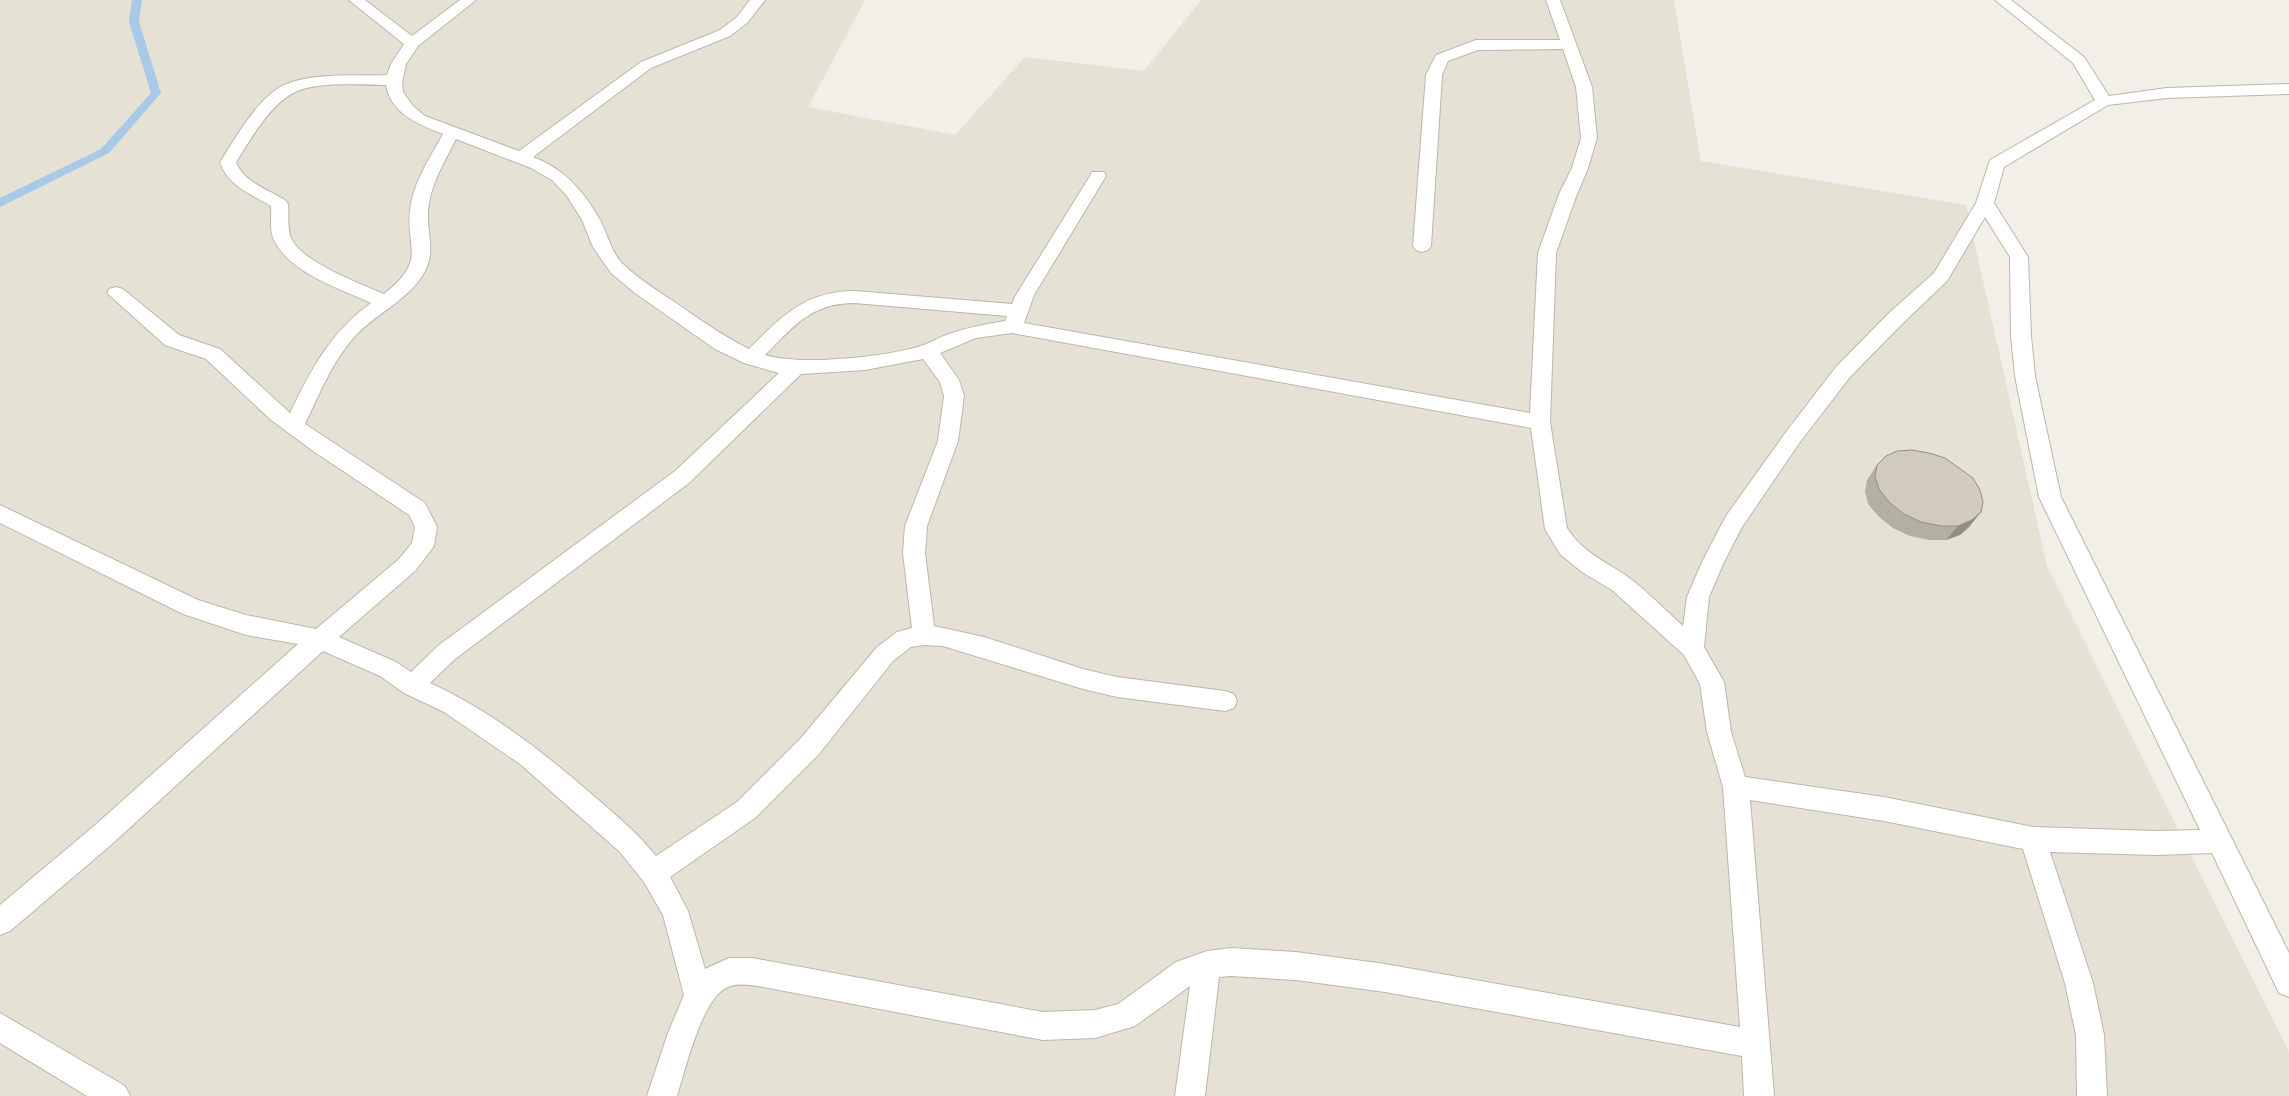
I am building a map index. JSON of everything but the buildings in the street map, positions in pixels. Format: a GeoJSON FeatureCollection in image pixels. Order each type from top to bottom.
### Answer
{"type":"FeatureCollection","features":[{"type":"Feature","properties":{"kind":"street"},"geometry":{"type":"LineString","coordinates":[[356,0],[412,44]]}},
{"type":"Feature","properties":{"kind":"street"},"geometry":{"type":"LineString","coordinates":[[470,0],[412,44],[397,64],[393,80],[397,96],[405,110],[418,119],[520,158],[558,176],[573,193],[591,220],[602,247],[617,269],[642,289],[722,344],[751,358],[777,366],[796,368],[865,363],[904,357],[928,351],[974,332],[1015,319],[1025,295],[1098,176]]}},
{"type":"Feature","properties":{"kind":"street"},"geometry":{"type":"LineString","coordinates":[[520,158],[646,65],[725,33],[734,27],[758,0]]}},
{"type":"Feature","properties":{"kind":"street"},"geometry":{"type":"LineString","coordinates":[[1553,0],[1584,87],[1589,138],[1580,168],[1568,194],[1547,254],[1540,422],[1556,529],[1568,548],[1590,566],[1620,584],[1692,648],[1712,682],[1719,732],[1736,787],[1759,1096]]}},
{"type":"Feature","properties":{"kind":"street"},"geometry":{"type":"LineString","coordinates":[[2002,0],[2079,60],[2104,101]]}},
{"type":"Feature","properties":{"kind":"street"},"geometry":{"type":"LineString","coordinates":[[1422,246],[1434,75],[1441,58],[1476,45],[1568,44]]}},
{"type":"Feature","properties":{"kind":"street"},"geometry":{"type":"LineString","coordinates":[[384,301],[333,278],[302,260],[283,242],[280,227],[279,204],[237,177],[229,168],[228,162],[278,96],[290,89],[305,85],[393,80]]}},
{"type":"Feature","properties":{"kind":"street"},"geometry":{"type":"LineString","coordinates":[[1692,648],[1698,597],[1713,562],[1734,522],[1793,437],[1844,372],[1896,318],[1941,277],[1985,203],[1996,164],[2104,101],[2167,92],[2289,89]]}},
{"type":"Feature","properties":{"kind":"street"},"geometry":{"type":"LineString","coordinates":[[294,426],[333,350],[353,327],[406,283],[415,272],[420,261],[423,245],[419,204],[427,180],[452,132]]}},
{"type":"Feature","properties":{"kind":"street"},"geometry":{"type":"LineString","coordinates":[[1985,203],[2019,257],[2021,336],[2025,376],[2050,497],[2221,841],[2289,983]]}},
{"type":"Feature","properties":{"kind":"street"},"geometry":{"type":"LineString","coordinates":[[0,922],[103,835],[320,638],[407,565],[423,546],[426,527],[417,509],[323,448],[278,415],[213,354],[172,340],[116,292]]}},
{"type":"Feature","properties":{"kind":"street"},"geometry":{"type":"LineString","coordinates":[[751,358],[798,314],[812,304],[831,298],[855,297],[1015,319],[1540,422]]}},
{"type":"Feature","properties":{"kind":"street"},"geometry":{"type":"LineString","coordinates":[[924,635],[914,553],[916,526],[948,441],[954,396],[949,380],[928,351]]}},
{"type":"Feature","properties":{"kind":"street"},"geometry":{"type":"LineString","coordinates":[[412,686],[447,652],[632,516],[682,477],[796,368]]}},
{"type":"Feature","properties":{"kind":"street"},"geometry":{"type":"LineString","coordinates":[[0,513],[202,612],[246,625],[320,638],[388,669],[412,686],[453,705],[529,756],[629,843],[653,872],[675,911],[699,997]]}},
{"type":"Feature","properties":{"kind":"street"},"geometry":{"type":"LineString","coordinates":[[653,872],[746,810],[810,746],[885,654],[905,639],[924,635],[943,636],[978,645],[1044,668],[1110,686],[1225,701]]}},
{"type":"Feature","properties":{"kind":"street"},"geometry":{"type":"LineString","coordinates":[[1736,787],[1884,809],[2033,839],[2156,843],[2221,841]]}},
{"type":"Feature","properties":{"kind":"street"},"geometry":{"type":"LineString","coordinates":[[2033,839],[2079,983],[2090,1035],[2092,1096]]}},
{"type":"Feature","properties":{"kind":"street"},"geometry":{"type":"LineString","coordinates":[[662,1096],[687,1023],[699,997],[714,979],[737,970],[758,972],[1043,1026],[1095,1024],[1125,1016],[1186,972],[1207,966],[1231,962],[1289,966],[1385,978],[1756,1044]]}},
{"type":"Feature","properties":{"kind":"street"},"geometry":{"type":"LineString","coordinates":[[1190,1096],[1207,966]]}},
{"type":"Feature","properties":{"kind":"street"},"geometry":{"type":"LineString","coordinates":[[0,1027],[115,1096]]}},
{"type":"Feature","properties":{"kind":"shaded area"},"geometry":{"type":"Polygon","coordinates":[[[0,0],[865,0],[808,107],[955,135],[1025,57],[1144,71],[1201,0],[1674,0],[1701,161],[1966,205],[2047,566],[2289,1052],[2289,1096],[0,1096],[0,0]]]}},
{"type":"Feature","properties":{"kind":"waterway"},"geometry":{"type":"LineString","coordinates":[[0,203],[105,151],[156,93],[134,22],[137,0]]}}]}
